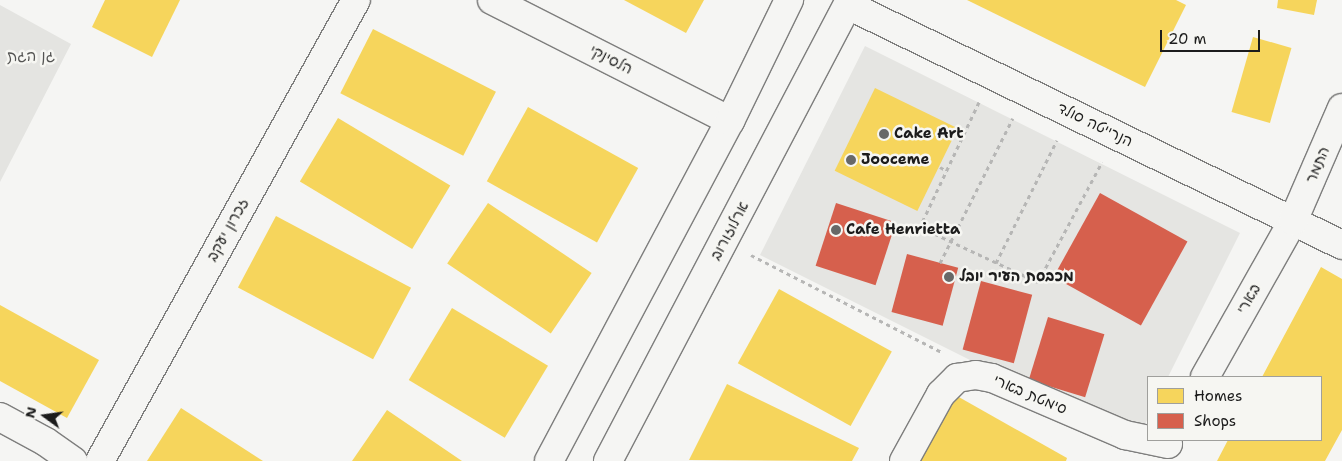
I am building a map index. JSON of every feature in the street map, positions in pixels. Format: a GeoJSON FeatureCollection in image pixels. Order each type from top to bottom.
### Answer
{"type":"FeatureCollection","features":[{"type":"Feature","properties":{"kind":"street","name":"זכרון יעקב"},"geometry":{"type":"LineString","coordinates":[[100,461],[356,0]]}},
{"type":"Feature","properties":{"kind":"street","name":"הלסינקי"},"geometry":{"type":"LineString","coordinates":[[492,0],[730,120]]}},
{"type":"Feature","properties":{"kind":"street"},"geometry":{"type":"LineString","coordinates":[[549,461],[730,120],[789,0]]}},
{"type":"Feature","properties":{"kind":"street","name":"הנרייטה סולד"},"geometry":{"type":"LineString","coordinates":[[849,2],[992,75],[1342,245]]}},
{"type":"Feature","properties":{"kind":"street","name":"ארלוזורוב"},"geometry":{"type":"LineString","coordinates":[[608,461],[849,2]]}},
{"type":"Feature","properties":{"kind":"street","name":"התמר"},"geometry":{"type":"LineString","coordinates":[[1293,221],[1342,108]]}},
{"type":"Feature","properties":{"kind":"street","name":"בארי"},"geometry":{"type":"LineString","coordinates":[[1206,376],[1293,221]]}},
{"type":"Feature","properties":{"kind":"street","name":"סימטת בארי"},"geometry":{"type":"LineString","coordinates":[[957,378],[976,375],[992,378],[1125,435],[1165,448]]}},
{"type":"Feature","properties":{"kind":"street"},"geometry":{"type":"LineString","coordinates":[[904,461],[941,394],[957,378]]}},
{"type":"Feature","properties":{"kind":"street"},"geometry":{"type":"LineString","coordinates":[[0,417],[46,442],[73,461]]}},
{"type":"Feature","properties":{"kind":"path"},"geometry":{"type":"LineString","coordinates":[[992,75],[920,227],[1038,282],[1116,135]]}},
{"type":"Feature","properties":{"kind":"path"},"geometry":{"type":"LineString","coordinates":[[940,264],[1026,91]]}},
{"type":"Feature","properties":{"kind":"path"},"geometry":{"type":"LineString","coordinates":[[996,263],[1071,113]]}},
{"type":"Feature","properties":{"kind":"path"},"geometry":{"type":"LineString","coordinates":[[940,167],[947,171]]}},
{"type":"Feature","properties":{"kind":"path"},"geometry":{"type":"LineString","coordinates":[[724,241],[939,350],[957,378]]}},
{"type":"Feature","properties":{"kind":"shaded area"},"geometry":{"type":"Polygon","coordinates":[[[865,46],[1240,233],[1168,376],[1147,376],[1147,420],[1136,443],[760,255],[865,46]]]}},
{"type":"Feature","properties":{"kind":"green space","name":"גן הגת"},"geometry":{"type":"Polygon","coordinates":[[[0,5],[71,44],[0,182],[0,5]]]}},
{"type":"Feature","properties":{"kind":"building: Homes"},"geometry":{"type":"Polygon","coordinates":[[[105,0],[180,0],[152,57],[92,27],[105,0]]]}},
{"type":"Feature","properties":{"kind":"building: Homes"},"geometry":{"type":"Polygon","coordinates":[[[624,0],[704,0],[686,33],[624,0]]]}},
{"type":"Feature","properties":{"kind":"building: Homes"},"geometry":{"type":"Polygon","coordinates":[[[967,0],[1176,0],[1186,5],[1145,87],[967,0]]]}},
{"type":"Feature","properties":{"kind":"building: Homes"},"geometry":{"type":"Polygon","coordinates":[[[1278,0],[1317,0],[1314,15],[1277,8],[1278,0]]]}},
{"type":"Feature","properties":{"kind":"building: Homes"},"geometry":{"type":"Polygon","coordinates":[[[373,29],[496,92],[463,156],[340,93],[373,29]]]}},
{"type":"Feature","properties":{"kind":"building: Homes"},"geometry":{"type":"Polygon","coordinates":[[[1253,37],[1291,48],[1270,123],[1232,112],[1253,37]]]}},
{"type":"Feature","properties":{"kind":"building: Homes"},"geometry":{"type":"Polygon","coordinates":[[[875,88],[958,128],[917,211],[835,171],[875,88]]]}},
{"type":"Feature","properties":{"kind":"building: Homes"},"geometry":{"type":"Polygon","coordinates":[[[528,107],[638,168],[597,242],[487,181],[528,107]]]}},
{"type":"Feature","properties":{"kind":"building: Homes"},"geometry":{"type":"Polygon","coordinates":[[[338,118],[450,185],[412,249],[300,181],[338,118]]]}},
{"type":"Feature","properties":{"kind":"building: Homes"},"geometry":{"type":"Polygon","coordinates":[[[488,203],[592,273],[551,333],[447,264],[488,203]]]}},
{"type":"Feature","properties":{"kind":"building: Homes"},"geometry":{"type":"Polygon","coordinates":[[[276,216],[411,288],[373,359],[238,288],[276,216]]]}},
{"type":"Feature","properties":{"kind":"building: Homes"},"geometry":{"type":"Polygon","coordinates":[[[1321,267],[1342,279],[1342,430],[1325,461],[1217,461],[1227,441],[1322,441],[1322,376],[1263,376],[1321,267]]]}},
{"type":"Feature","properties":{"kind":"building: Homes"},"geometry":{"type":"Polygon","coordinates":[[[779,289],[892,352],[851,426],[738,363],[779,289]]]}},
{"type":"Feature","properties":{"kind":"building: Homes"},"geometry":{"type":"Polygon","coordinates":[[[0,305],[99,360],[67,418],[0,381],[0,305]]]}},
{"type":"Feature","properties":{"kind":"building: Homes"},"geometry":{"type":"Polygon","coordinates":[[[452,308],[548,366],[505,438],[409,380],[452,308]]]}},
{"type":"Feature","properties":{"kind":"building: Homes"},"geometry":{"type":"Polygon","coordinates":[[[727,384],[859,448],[852,461],[689,460],[727,384]]]}},
{"type":"Feature","properties":{"kind":"building: Homes"},"geometry":{"type":"Polygon","coordinates":[[[957,396],[1067,458],[1066,461],[920,461],[957,396]]]}},
{"type":"Feature","properties":{"kind":"building: Homes"},"geometry":{"type":"Polygon","coordinates":[[[181,408],[263,461],[147,461],[181,408]]]}},
{"type":"Feature","properties":{"kind":"building: Homes"},"geometry":{"type":"Polygon","coordinates":[[[387,410],[462,461],[352,461],[387,410]]]}},
{"type":"Feature","properties":{"kind":"building: Shops"},"geometry":{"type":"Polygon","coordinates":[[[1100,193],[1187,241],[1141,325],[1053,277],[1100,193]]]}},
{"type":"Feature","properties":{"kind":"building: Shops"},"geometry":{"type":"Polygon","coordinates":[[[836,203],[896,222],[876,285],[816,266],[836,203]]]}},
{"type":"Feature","properties":{"kind":"building: Shops"},"geometry":{"type":"Polygon","coordinates":[[[907,254],[958,268],[943,326],[891,312],[907,254]]]}},
{"type":"Feature","properties":{"kind":"building: Shops"},"geometry":{"type":"Polygon","coordinates":[[[981,281],[1032,295],[1014,363],[963,350],[981,281]]]}},
{"type":"Feature","properties":{"kind":"building: Shops"},"geometry":{"type":"Polygon","coordinates":[[[1048,317],[1104,334],[1085,397],[1029,380],[1048,317]]]}},
{"type":"Feature","properties":{"kind":"place","name":"Cake Art"},"geometry":{"type":"Point","coordinates":[884,134]}},
{"type":"Feature","properties":{"kind":"place","name":"Jooceme"},"geometry":{"type":"Point","coordinates":[851,160]}},
{"type":"Feature","properties":{"kind":"place","name":"Cafe Henrietta"},"geometry":{"type":"Point","coordinates":[836,230]}},
{"type":"Feature","properties":{"kind":"place","name":"מכבסת העיר יובל"},"geometry":{"type":"Point","coordinates":[949,277]}}]}
